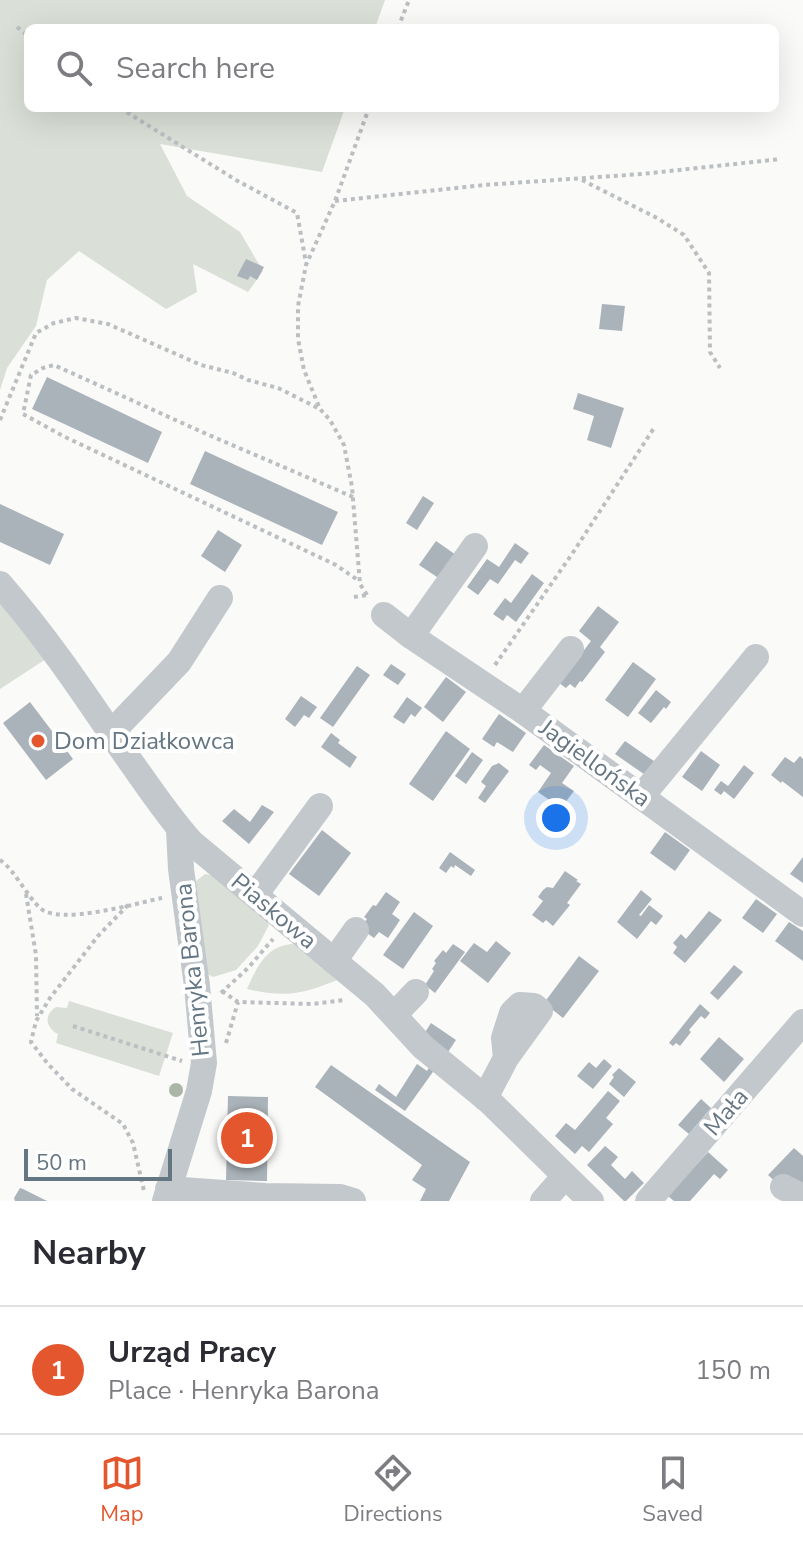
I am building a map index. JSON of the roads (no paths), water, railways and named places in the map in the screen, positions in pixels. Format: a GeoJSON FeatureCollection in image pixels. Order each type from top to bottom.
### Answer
{"type":"FeatureCollection","features":[{"type":"Feature","properties":{"kind":"street"},"geometry":{"type":"LineString","coordinates":[[411,636],[475,546]]}},
{"type":"Feature","properties":{"kind":"street","name":"Piaskowa"},"geometry":{"type":"LineString","coordinates":[[0,584],[28,616],[191,842],[367,988],[395,1014],[423,1047],[485,1098],[591,1201]]}},
{"type":"Feature","properties":{"kind":"street"},"geometry":{"type":"LineString","coordinates":[[111,733],[179,662],[220,598]]}},
{"type":"Feature","properties":{"kind":"street","name":"Jagiellońska"},"geometry":{"type":"LineString","coordinates":[[376,605],[411,636],[523,711],[803,914]]}},
{"type":"Feature","properties":{"kind":"street"},"geometry":{"type":"LineString","coordinates":[[523,711],[571,649]]}},
{"type":"Feature","properties":{"kind":"street"},"geometry":{"type":"LineString","coordinates":[[641,797],[756,657]]}},
{"type":"Feature","properties":{"kind":"street"},"geometry":{"type":"LineString","coordinates":[[255,895],[320,806]]}},
{"type":"Feature","properties":{"kind":"street","name":"Henryka Barona"},"geometry":{"type":"LineString","coordinates":[[160,1196],[194,1107],[203,1068],[179,829]]}},
{"type":"Feature","properties":{"kind":"street"},"geometry":{"type":"LineString","coordinates":[[334,961],[356,930]]}},
{"type":"Feature","properties":{"kind":"street"},"geometry":{"type":"LineString","coordinates":[[395,1014],[416,992]]}},
{"type":"Feature","properties":{"kind":"street","name":"Mała"},"geometry":{"type":"LineString","coordinates":[[648,1201],[803,1022]]}},
{"type":"Feature","properties":{"kind":"street"},"geometry":{"type":"LineString","coordinates":[[485,1098],[506,1058]]}},
{"type":"Feature","properties":{"kind":"street"},"geometry":{"type":"LineString","coordinates":[[543,1201],[565,1176]]}},
{"type":"Feature","properties":{"kind":"street"},"geometry":{"type":"LineString","coordinates":[[160,1196],[340,1197],[353,1201]]}},
{"type":"Feature","properties":{"kind":"place","name":"Dom Działkowca"},"geometry":{"type":"Point","coordinates":[38,741]}},
{"type":"Feature","properties":{"kind":"place","name":"Urząd Pracy"},"geometry":{"type":"Point","coordinates":[247,1138]}}]}
